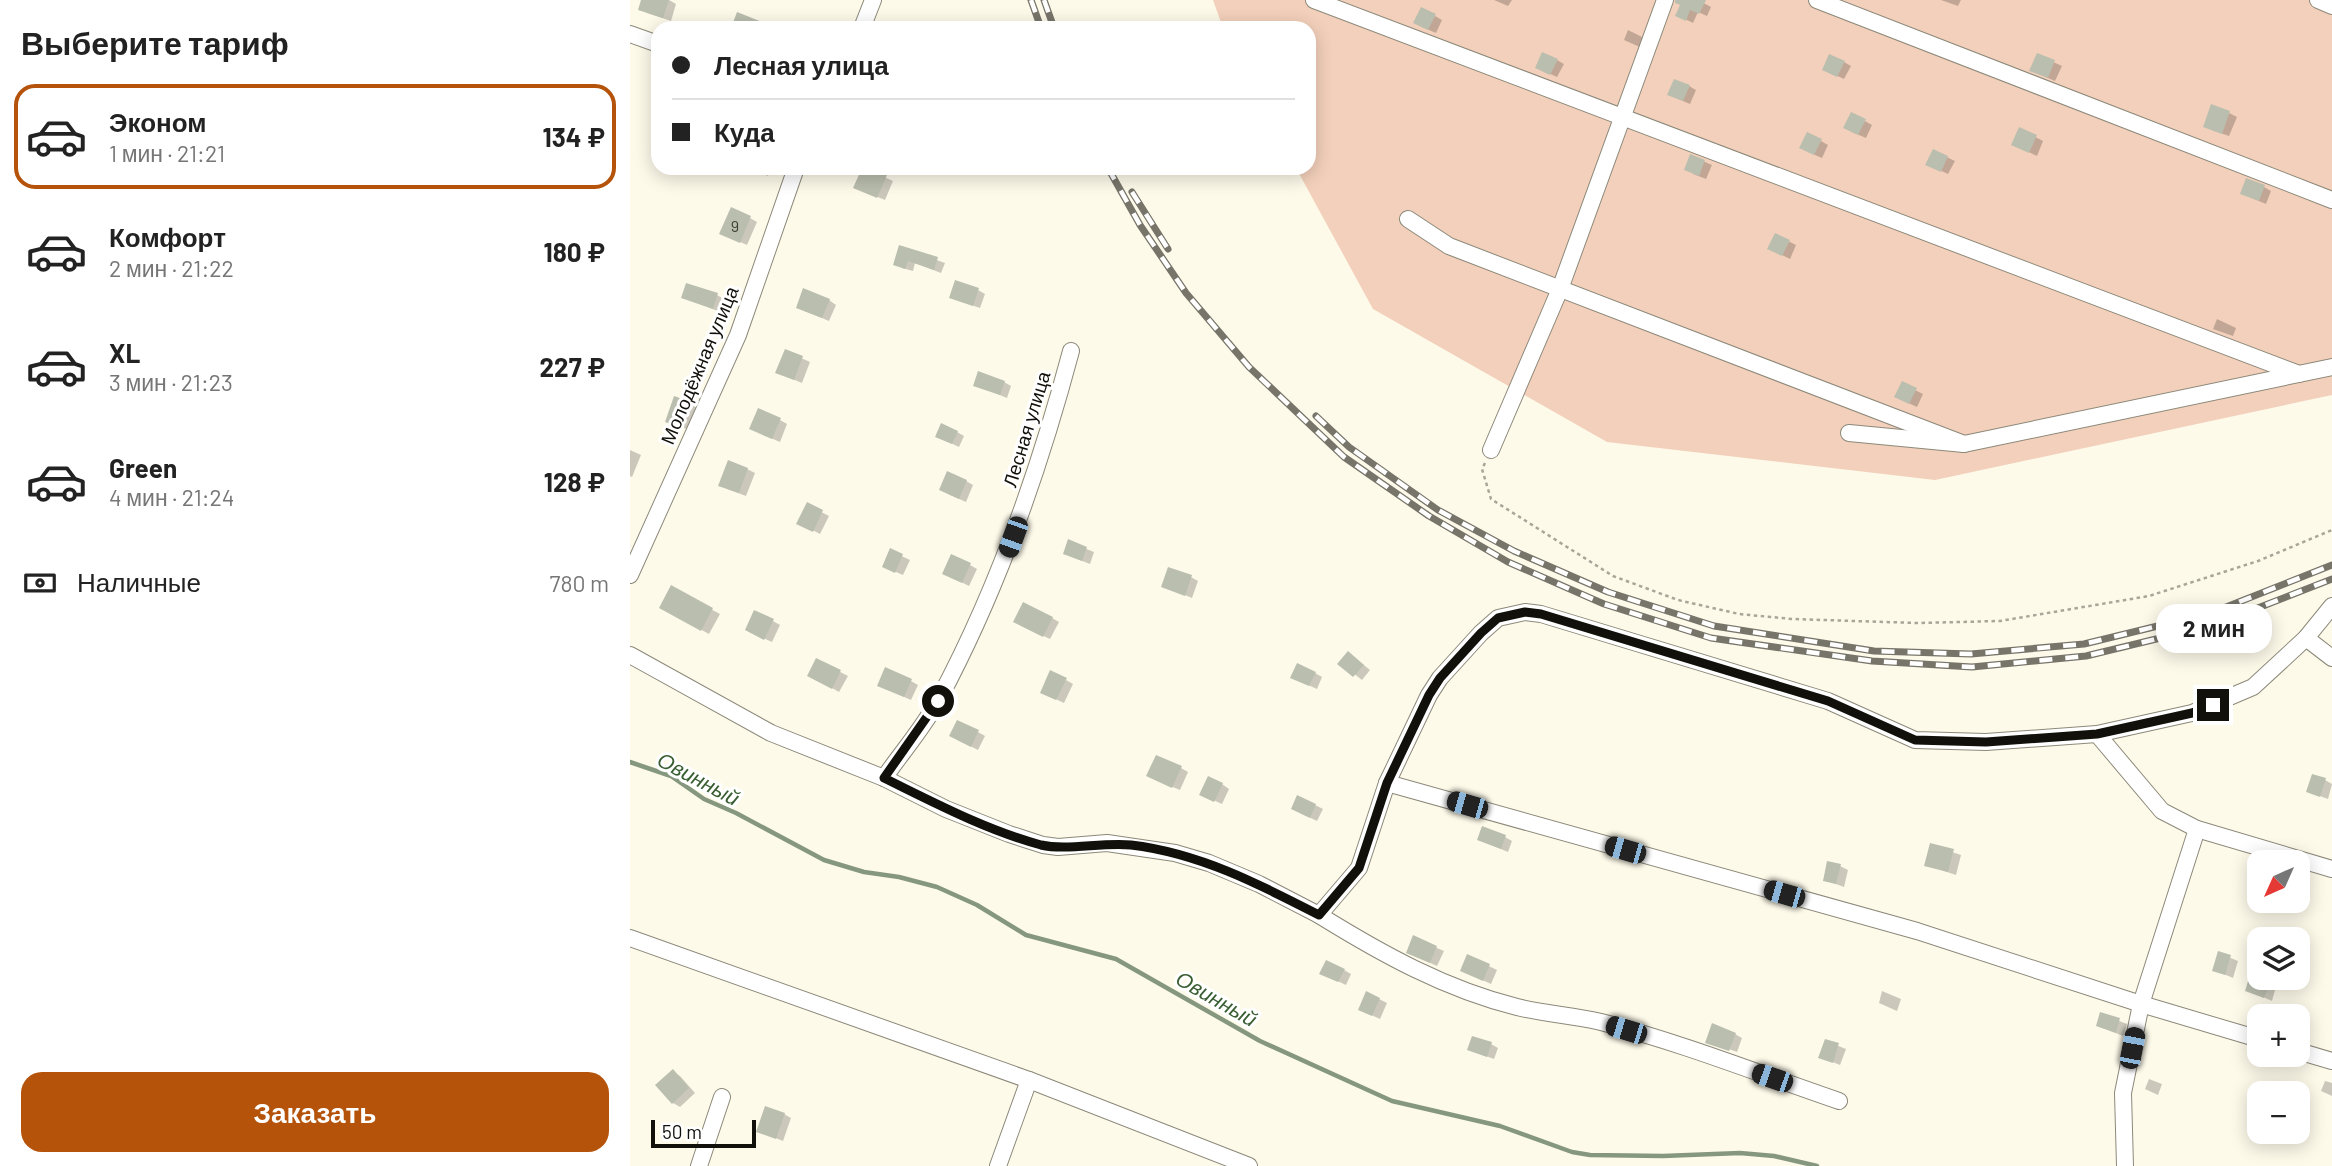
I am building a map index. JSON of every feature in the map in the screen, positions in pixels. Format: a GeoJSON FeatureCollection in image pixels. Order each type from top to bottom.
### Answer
{"type":"FeatureCollection","features":[{"type":"Feature","properties":{"kind":"street"},"geometry":{"type":"LineString","coordinates":[[865,21],[873,0]]}},
{"type":"Feature","properties":{"kind":"street"},"geometry":{"type":"LineString","coordinates":[[1314,0],[2299,374]]}},
{"type":"Feature","properties":{"kind":"street"},"geometry":{"type":"LineString","coordinates":[[1491,450],[1560,289],[1665,0]]}},
{"type":"Feature","properties":{"kind":"street"},"geometry":{"type":"LineString","coordinates":[[1817,0],[2332,200]]}},
{"type":"Feature","properties":{"kind":"street"},"geometry":{"type":"LineString","coordinates":[[2318,0],[2332,6]]}},
{"type":"Feature","properties":{"kind":"street"},"geometry":{"type":"LineString","coordinates":[[630,34],[651,42]]}},
{"type":"Feature","properties":{"kind":"street","name":"Молодёжная улица"},"geometry":{"type":"LineString","coordinates":[[630,575],[738,335],[794,175]]}},
{"type":"Feature","properties":{"kind":"street"},"geometry":{"type":"LineString","coordinates":[[1408,219],[1449,246],[1964,444]]}},
{"type":"Feature","properties":{"kind":"street","name":"Лесная улица"},"geometry":{"type":"LineString","coordinates":[[884,778],[938,701],[1004,561],[1048,438],[1072,351]]}},
{"type":"Feature","properties":{"kind":"street"},"geometry":{"type":"LineString","coordinates":[[1849,433],[1964,444],[2332,367]]}},
{"type":"Feature","properties":{"kind":"street"},"geometry":{"type":"LineString","coordinates":[[1319,915],[1359,868],[1387,783],[1429,695],[1440,678],[1498,618],[1525,612],[1541,614],[1828,701],[1915,740],[1986,742],[2097,734],[2192,713],[2253,687],[2306,638],[2332,606]]}},
{"type":"Feature","properties":{"kind":"street"},"geometry":{"type":"LineString","coordinates":[[2306,638],[2332,658]]}},
{"type":"Feature","properties":{"kind":"street"},"geometry":{"type":"LineString","coordinates":[[630,655],[771,733],[884,778],[946,809],[1032,842],[1058,846],[1107,843],[1175,853],[1209,863],[1259,884],[1319,915],[1423,975],[1481,997],[1520,1008],[1599,1021],[1705,1054],[1839,1101]]}},
{"type":"Feature","properties":{"kind":"street"},"geometry":{"type":"LineString","coordinates":[[2097,734],[2162,811],[2197,829],[2332,869]]}},
{"type":"Feature","properties":{"kind":"street"},"geometry":{"type":"LineString","coordinates":[[1387,783],[1903,927],[2247,1035]]}},
{"type":"Feature","properties":{"kind":"street"},"geometry":{"type":"LineString","coordinates":[[2125,1166],[2123,1093],[2141,1004],[2197,829]]}},
{"type":"Feature","properties":{"kind":"street"},"geometry":{"type":"LineString","coordinates":[[630,938],[1029,1080],[1249,1166]]}},
{"type":"Feature","properties":{"kind":"street"},"geometry":{"type":"LineString","coordinates":[[2310,1055],[2332,1061]]}},
{"type":"Feature","properties":{"kind":"street"},"geometry":{"type":"LineString","coordinates":[[998,1166],[1029,1080]]}},
{"type":"Feature","properties":{"kind":"street"},"geometry":{"type":"LineString","coordinates":[[699,1166],[722,1097]]}},
{"type":"Feature","properties":{"kind":"path"},"geometry":{"type":"LineString","coordinates":[[1491,450],[1482,469],[1491,499],[1502,507],[1613,576],[1678,600],[1739,614],[1792,619],[1917,623],[2000,621],[2149,597],[2258,561],[2332,530]]}},
{"type":"Feature","properties":{"kind":"shaded area"},"geometry":{"type":"Polygon","coordinates":[[[1213,0],[2332,0],[2332,395],[1935,480],[1607,442],[1373,309],[1300,175],[1316,175],[1316,21],[1220,21],[1213,0]]]}},
{"type":"Feature","properties":{"kind":"building"},"geometry":{"type":"Polygon","coordinates":[[[641,0],[669,0],[663,18],[638,10],[641,0]]]}},
{"type":"Feature","properties":{"kind":"building"},"geometry":{"type":"Polygon","coordinates":[[[1675,0],[1706,0],[1699,14],[1690,10],[1686,21],[1675,16],[1680,5],[1675,3],[1675,0]]]}},
{"type":"Feature","properties":{"kind":"building"},"geometry":{"type":"Polygon","coordinates":[[[1421,7],[1436,14],[1428,30],[1413,23],[1421,7]]]}},
{"type":"Feature","properties":{"kind":"building"},"geometry":{"type":"Polygon","coordinates":[[[737,12],[760,21],[734,21],[737,12]]]}},
{"type":"Feature","properties":{"kind":"building"},"geometry":{"type":"Polygon","coordinates":[[[1542,52],[1558,59],[1550,75],[1535,68],[1542,52]]]}},
{"type":"Feature","properties":{"kind":"building"},"geometry":{"type":"Polygon","coordinates":[[[2037,53],[2055,60],[2048,78],[2029,71],[2037,53]]]}},
{"type":"Feature","properties":{"kind":"building"},"geometry":{"type":"Polygon","coordinates":[[[1829,54],[1845,61],[1837,77],[1822,70],[1829,54]]]}},
{"type":"Feature","properties":{"kind":"building"},"geometry":{"type":"Polygon","coordinates":[[[1674,79],[1690,85],[1683,101],[1667,95],[1674,79]]]}},
{"type":"Feature","properties":{"kind":"building"},"geometry":{"type":"Polygon","coordinates":[[[2211,104],[2230,111],[2222,134],[2203,127],[2211,104]]]}},
{"type":"Feature","properties":{"kind":"building"},"geometry":{"type":"Polygon","coordinates":[[[1851,112],[1866,119],[1858,135],[1843,128],[1851,112]]]}},
{"type":"Feature","properties":{"kind":"building"},"geometry":{"type":"Polygon","coordinates":[[[2019,127],[2037,135],[2029,153],[2011,145],[2019,127]]]}},
{"type":"Feature","properties":{"kind":"building"},"geometry":{"type":"Polygon","coordinates":[[[1807,132],[1822,139],[1814,155],[1799,148],[1807,132]]]}},
{"type":"Feature","properties":{"kind":"building"},"geometry":{"type":"Polygon","coordinates":[[[1933,149],[1948,156],[1941,172],[1925,165],[1933,149]]]}},
{"type":"Feature","properties":{"kind":"building"},"geometry":{"type":"Polygon","coordinates":[[[1690,154],[1705,160],[1699,176],[1684,170],[1690,154]]]}},
{"type":"Feature","properties":{"kind":"building"},"geometry":{"type":"Polygon","coordinates":[[[859,175],[887,175],[877,198],[853,188],[859,175]]]}},
{"type":"Feature","properties":{"kind":"building"},"geometry":{"type":"Polygon","coordinates":[[[2246,178],[2265,185],[2259,201],[2240,194],[2246,178]]]}},
{"type":"Feature","properties":{"kind":"building"},"geometry":{"type":"Polygon","coordinates":[[[731,207],[751,216],[740,243],[719,234],[731,207]]]}},
{"type":"Feature","properties":{"kind":"building"},"geometry":{"type":"Polygon","coordinates":[[[1775,233],[1790,240],[1782,256],[1767,249],[1775,233]]]}},
{"type":"Feature","properties":{"kind":"building"},"geometry":{"type":"Polygon","coordinates":[[[899,245],[938,257],[934,270],[908,261],[905,269],[893,265],[899,245]]]}},
{"type":"Feature","properties":{"kind":"building"},"geometry":{"type":"Polygon","coordinates":[[[955,280],[979,288],[973,306],[949,298],[955,280]]]}},
{"type":"Feature","properties":{"kind":"building"},"geometry":{"type":"Polygon","coordinates":[[[686,283],[718,293],[713,309],[681,298],[686,283]]]}},
{"type":"Feature","properties":{"kind":"building"},"geometry":{"type":"Polygon","coordinates":[[[803,288],[830,299],[822,318],[796,308],[803,288]]]}},
{"type":"Feature","properties":{"kind":"building"},"geometry":{"type":"Polygon","coordinates":[[[785,349],[803,356],[794,380],[775,373],[785,349]]]}},
{"type":"Feature","properties":{"kind":"building"},"geometry":{"type":"Polygon","coordinates":[[[978,371],[1005,381],[1000,395],[973,386],[978,371]]]}},
{"type":"Feature","properties":{"kind":"building"},"geometry":{"type":"Polygon","coordinates":[[[1902,381],[1917,388],[1909,404],[1894,397],[1902,381]]]}},
{"type":"Feature","properties":{"kind":"building"},"geometry":{"type":"Polygon","coordinates":[[[674,396],[691,402],[682,428],[665,422],[674,396]]]}},
{"type":"Feature","properties":{"kind":"building"},"geometry":{"type":"Polygon","coordinates":[[[758,408],[781,418],[772,439],[749,429],[758,408]]]}},
{"type":"Feature","properties":{"kind":"building"},"geometry":{"type":"Polygon","coordinates":[[[941,423],[958,431],[952,444],[935,437],[941,423]]]}},
{"type":"Feature","properties":{"kind":"building"},"geometry":{"type":"Polygon","coordinates":[[[728,460],[748,468],[739,493],[718,486],[728,460]]]}},
{"type":"Feature","properties":{"kind":"building"},"geometry":{"type":"Polygon","coordinates":[[[947,471],[967,480],[959,499],[939,490],[947,471]]]}},
{"type":"Feature","properties":{"kind":"building"},"geometry":{"type":"Polygon","coordinates":[[[807,502],[823,510],[813,532],[796,524],[807,502]]]}},
{"type":"Feature","properties":{"kind":"building"},"geometry":{"type":"Polygon","coordinates":[[[1068,539],[1087,547],[1082,561],[1063,554],[1068,539]]]}},
{"type":"Feature","properties":{"kind":"building"},"geometry":{"type":"Polygon","coordinates":[[[890,548],[903,554],[895,573],[882,567],[890,548]]]}},
{"type":"Feature","properties":{"kind":"building"},"geometry":{"type":"Polygon","coordinates":[[[951,554],[971,563],[962,583],[942,574],[951,554]]]}},
{"type":"Feature","properties":{"kind":"building"},"geometry":{"type":"Polygon","coordinates":[[[1168,567],[1192,575],[1185,596],[1161,587],[1168,567]]]}},
{"type":"Feature","properties":{"kind":"building"},"geometry":{"type":"Polygon","coordinates":[[[671,585],[713,608],[701,631],[659,608],[671,585]]]}},
{"type":"Feature","properties":{"kind":"building"},"geometry":{"type":"Polygon","coordinates":[[[1023,602],[1053,617],[1043,637],[1013,622],[1023,602]]]}},
{"type":"Feature","properties":{"kind":"building"},"geometry":{"type":"Polygon","coordinates":[[[754,610],[774,619],[764,640],[745,630],[754,610]]]}},
{"type":"Feature","properties":{"kind":"building"},"geometry":{"type":"Polygon","coordinates":[[[1348,651],[1364,665],[1353,677],[1337,664],[1348,651]]]}},
{"type":"Feature","properties":{"kind":"building"},"geometry":{"type":"Polygon","coordinates":[[[816,658],[841,670],[832,689],[807,676],[816,658]]]}},
{"type":"Feature","properties":{"kind":"building"},"geometry":{"type":"Polygon","coordinates":[[[1297,663],[1316,672],[1309,686],[1290,678],[1297,663]]]}},
{"type":"Feature","properties":{"kind":"building"},"geometry":{"type":"Polygon","coordinates":[[[885,667],[912,679],[904,697],[877,686],[885,667]]]}},
{"type":"Feature","properties":{"kind":"building"},"geometry":{"type":"Polygon","coordinates":[[[1050,670],[1067,678],[1056,700],[1040,693],[1050,670]]]}},
{"type":"Feature","properties":{"kind":"building"},"geometry":{"type":"Polygon","coordinates":[[[957,720],[979,730],[971,747],[949,736],[957,720]]]}},
{"type":"Feature","properties":{"kind":"building"},"geometry":{"type":"Polygon","coordinates":[[[1156,755],[1182,766],[1172,788],[1146,776],[1156,755]]]}},
{"type":"Feature","properties":{"kind":"building"},"geometry":{"type":"Polygon","coordinates":[[[2312,774],[2326,778],[2320,797],[2306,792],[2312,774]]]}},
{"type":"Feature","properties":{"kind":"building"},"geometry":{"type":"Polygon","coordinates":[[[1208,776],[1223,783],[1214,802],[1199,795],[1208,776]]]}},
{"type":"Feature","properties":{"kind":"building"},"geometry":{"type":"Polygon","coordinates":[[[1297,795],[1316,804],[1310,818],[1291,809],[1297,795]]]}},
{"type":"Feature","properties":{"kind":"building"},"geometry":{"type":"Polygon","coordinates":[[[1482,826],[1506,835],[1501,849],[1477,840],[1482,826]]]}},
{"type":"Feature","properties":{"kind":"building"},"geometry":{"type":"Polygon","coordinates":[[[1930,843],[1954,849],[1948,872],[1924,866],[1930,843]]]}},
{"type":"Feature","properties":{"kind":"building"},"geometry":{"type":"Polygon","coordinates":[[[1827,861],[1841,864],[1836,884],[1823,881],[1827,861]]]}},
{"type":"Feature","properties":{"kind":"building"},"geometry":{"type":"Polygon","coordinates":[[[1413,935],[1437,946],[1430,963],[1406,953],[1413,935]]]}},
{"type":"Feature","properties":{"kind":"building"},"geometry":{"type":"Polygon","coordinates":[[[2218,951],[2231,955],[2225,975],[2212,971],[2218,951]]]}},
{"type":"Feature","properties":{"kind":"building"},"geometry":{"type":"Polygon","coordinates":[[[1467,954],[1490,964],[1483,981],[1460,971],[1467,954]]]}},
{"type":"Feature","properties":{"kind":"building"},"geometry":{"type":"Polygon","coordinates":[[[1326,960],[1345,969],[1338,982],[1319,974],[1326,960]]]}},
{"type":"Feature","properties":{"kind":"building"},"geometry":{"type":"Polygon","coordinates":[[[2247,984],[2247,990],[2267,990],[2264,998],[2245,991],[2247,984]]]}},
{"type":"Feature","properties":{"kind":"building"},"geometry":{"type":"Polygon","coordinates":[[[1366,991],[1380,998],[1372,1016],[1358,1010],[1366,991]]]}},
{"type":"Feature","properties":{"kind":"building"},"geometry":{"type":"Polygon","coordinates":[[[2100,1012],[2120,1018],[2116,1033],[2096,1026],[2100,1012]]]}},
{"type":"Feature","properties":{"kind":"building"},"geometry":{"type":"Polygon","coordinates":[[[1712,1023],[1736,1033],[1729,1051],[1705,1043],[1712,1023]]]}},
{"type":"Feature","properties":{"kind":"building"},"geometry":{"type":"Polygon","coordinates":[[[1472,1036],[1492,1042],[1487,1057],[1467,1050],[1472,1036]]]}},
{"type":"Feature","properties":{"kind":"building"},"geometry":{"type":"Polygon","coordinates":[[[1825,1039],[1839,1043],[1833,1063],[1818,1058],[1825,1039]]]}},
{"type":"Feature","properties":{"kind":"building"},"geometry":{"type":"Polygon","coordinates":[[[673,1069],[689,1088],[672,1104],[655,1085],[673,1069]]]}},
{"type":"Feature","properties":{"kind":"building"},"geometry":{"type":"Polygon","coordinates":[[[765,1106],[785,1113],[776,1139],[756,1132],[765,1106]]]}},
{"type":"Feature","properties":{"kind":"waterway","name":"Овинный"},"geometry":{"type":"LineString","coordinates":[[630,762],[671,776],[704,799],[824,860],[864,872],[899,877],[937,887],[977,905],[1026,935],[1116,959],[1260,1041],[1392,1101],[1500,1126],[1572,1152],[1590,1155],[1740,1153],[1774,1156],[1817,1166]]}},
{"type":"Feature","properties":{"kind":"railway"},"geometry":{"type":"LineString","coordinates":[[1031,0],[1038,21]]}},
{"type":"Feature","properties":{"kind":"railway"},"geometry":{"type":"LineString","coordinates":[[1044,0],[1052,21]]}},
{"type":"Feature","properties":{"kind":"railway"},"geometry":{"type":"LineString","coordinates":[[1112,175],[1140,225],[1186,293],[1249,367],[1344,457],[1429,516],[1508,562],[1604,604],[1711,638],[1872,661],[1972,667],[2086,656],[2214,625],[2332,579]]}},
{"type":"Feature","properties":{"kind":"railway"},"geometry":{"type":"LineString","coordinates":[[1132,192],[1168,249]]}},
{"type":"Feature","properties":{"kind":"railway"},"geometry":{"type":"LineString","coordinates":[[1316,416],[1349,447],[1438,510],[1514,551],[1608,592],[1714,626],[1874,651],[1971,654],[2084,644],[2211,613],[2332,565]]}},
{"type":"Feature","properties":{"kind":"route"},"geometry":{"type":"LineString","coordinates":[[938,701],[884,778],[946,809],[1044,845],[1133,845],[1209,863],[1259,884],[1319,915],[1359,868],[1387,783],[1429,695],[1440,678],[1498,618],[1525,612],[1541,614],[1828,701],[1915,740],[1986,742],[2097,734],[2192,713],[2213,705]]}}]}
